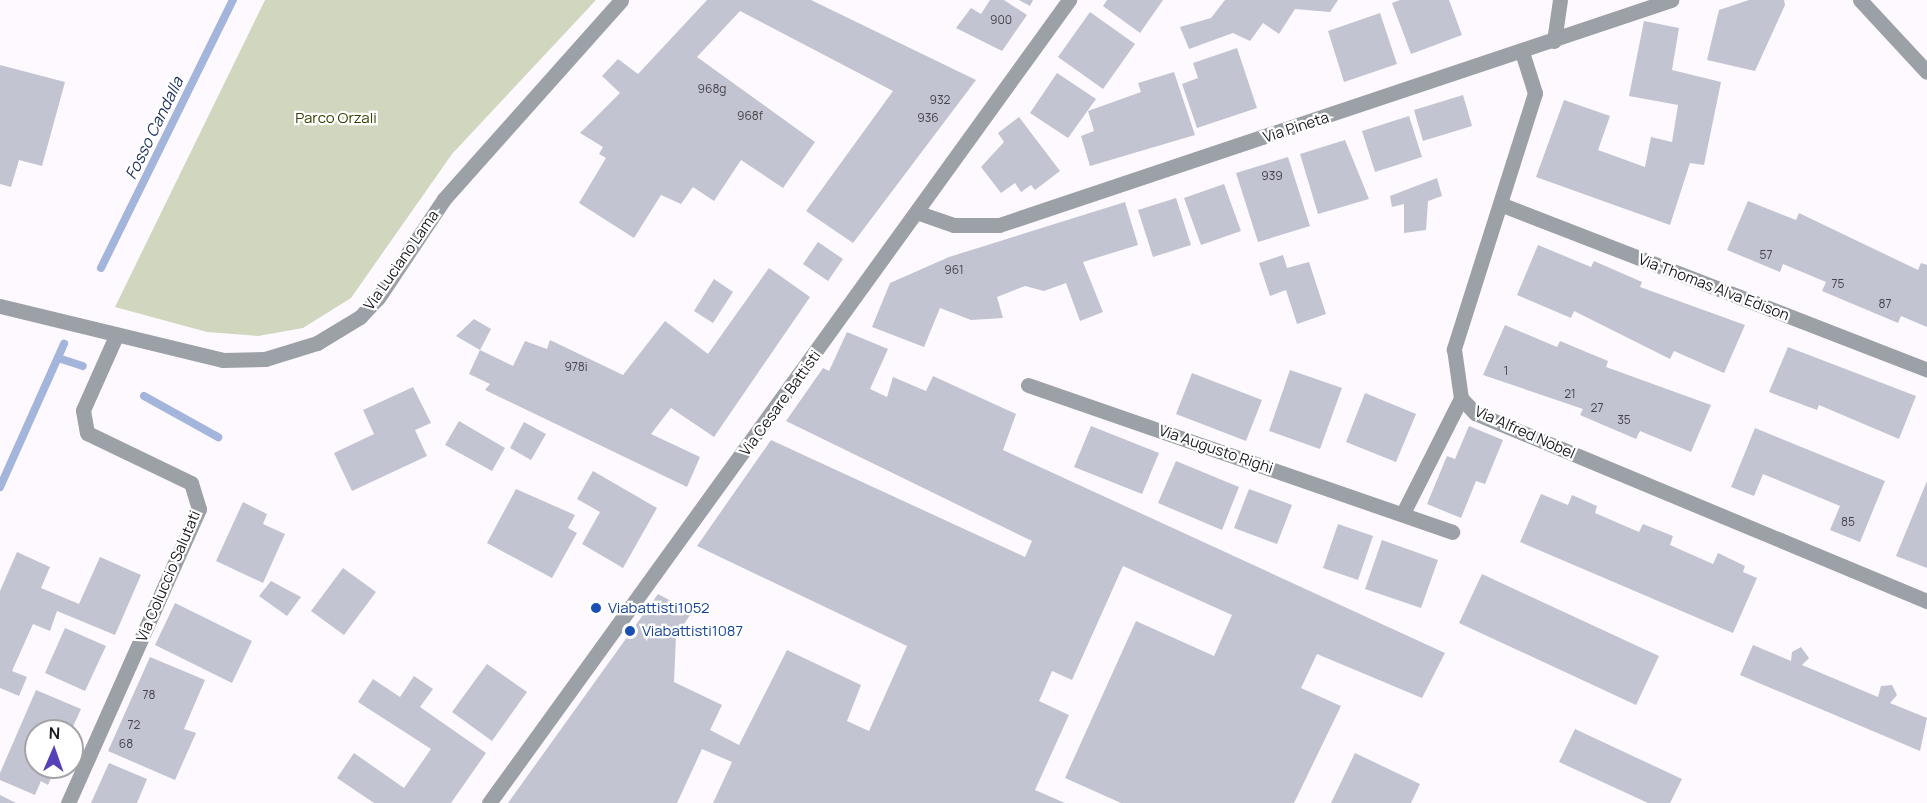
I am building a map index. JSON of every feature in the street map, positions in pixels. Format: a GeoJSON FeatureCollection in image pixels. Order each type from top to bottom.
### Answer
{"type":"FeatureCollection","features":[{"type":"Feature","properties":{"kind":"street","name":"Via Luciano Lama"},"geometry":{"type":"LineString","coordinates":[[0,306],[109,336],[242,362],[317,343],[360,317],[444,199],[621,0]]}},
{"type":"Feature","properties":{"kind":"street","name":"Via Cesare Battisti"},"geometry":{"type":"LineString","coordinates":[[489,803],[919,213],[1069,0]]}},
{"type":"Feature","properties":{"kind":"street"},"geometry":{"type":"LineString","coordinates":[[1554,40],[1560,0]]}},
{"type":"Feature","properties":{"kind":"street","name":"Via Pineta"},"geometry":{"type":"LineString","coordinates":[[919,213],[970,227],[999,225],[1522,52],[1671,0]]}},
{"type":"Feature","properties":{"kind":"street"},"geometry":{"type":"LineString","coordinates":[[1862,1],[1927,72]]}},
{"type":"Feature","properties":{"kind":"street","name":"Via Alfred Nobel"},"geometry":{"type":"LineString","coordinates":[[1522,52],[1535,93],[1454,350],[1461,398],[1475,413],[1927,601]]}},
{"type":"Feature","properties":{"kind":"street","name":"Via Thomas Alva Edison"},"geometry":{"type":"LineString","coordinates":[[1500,204],[1927,370]]}},
{"type":"Feature","properties":{"kind":"street","name":"Via Coluccio Salutati"},"geometry":{"type":"LineString","coordinates":[[68,803],[199,509],[191,483],[87,434],[83,410],[109,336]]}},
{"type":"Feature","properties":{"kind":"street","name":"Via Augusto Righi"},"geometry":{"type":"LineString","coordinates":[[1028,385],[1403,513],[1452,532]]}},
{"type":"Feature","properties":{"kind":"street"},"geometry":{"type":"LineString","coordinates":[[1403,513],[1461,398]]}},
{"type":"Feature","properties":{"kind":"green space","name":"Parco Orzali"},"geometry":{"type":"Polygon","coordinates":[[[265,0],[596,0],[452,154],[351,298],[303,328],[258,336],[207,332],[115,307],[265,0]]]}},
{"type":"Feature","properties":{"kind":"building"},"geometry":{"type":"Polygon","coordinates":[[[707,0],[811,0],[976,80],[853,243],[806,211],[893,91],[740,11],[697,57],[815,142],[783,188],[741,160],[714,201],[693,187],[681,204],[661,195],[634,238],[579,203],[606,158],[599,154],[603,147],[580,133],[620,93],[602,76],[618,59],[638,74],[707,0]]]}},
{"type":"Feature","properties":{"kind":"building"},"geometry":{"type":"Polygon","coordinates":[[[990,0],[1004,0],[1027,15],[1002,51],[956,28],[971,8],[981,14],[990,0]]]}},
{"type":"Feature","properties":{"kind":"building"},"geometry":{"type":"Polygon","coordinates":[[[1019,0],[1033,0],[1030,6],[1019,0]]]}},
{"type":"Feature","properties":{"kind":"building"},"geometry":{"type":"Polygon","coordinates":[[[1107,0],[1163,0],[1140,33],[1103,6],[1107,0]]]}},
{"type":"Feature","properties":{"kind":"building"},"geometry":{"type":"Polygon","coordinates":[[[1225,0],[1338,0],[1330,12],[1295,9],[1279,34],[1263,23],[1250,41],[1233,33],[1189,49],[1180,27],[1211,18],[1225,0]]]}},
{"type":"Feature","properties":{"kind":"building"},"geometry":{"type":"Polygon","coordinates":[[[1400,0],[1449,0],[1462,35],[1411,54],[1392,3],[1400,0]]]}},
{"type":"Feature","properties":{"kind":"building"},"geometry":{"type":"Polygon","coordinates":[[[1749,0],[1784,0],[1785,5],[1755,71],[1707,60],[1719,10],[1749,0]]]}},
{"type":"Feature","properties":{"kind":"building"},"geometry":{"type":"Polygon","coordinates":[[[1090,12],[1135,44],[1103,89],[1058,57],[1090,12]]]}},
{"type":"Feature","properties":{"kind":"building"},"geometry":{"type":"Polygon","coordinates":[[[1380,13],[1397,64],[1344,82],[1328,31],[1380,13]]]}},
{"type":"Feature","properties":{"kind":"building"},"geometry":{"type":"Polygon","coordinates":[[[1644,21],[1679,28],[1672,70],[1721,82],[1704,165],[1690,163],[1670,225],[1536,177],[1564,100],[1610,116],[1598,150],[1645,167],[1651,137],[1672,142],[1678,105],[1629,96],[1644,21]]]}},
{"type":"Feature","properties":{"kind":"building"},"geometry":{"type":"Polygon","coordinates":[[[1237,48],[1257,108],[1197,128],[1182,84],[1198,78],[1193,63],[1237,48]]]}},
{"type":"Feature","properties":{"kind":"building"},"geometry":{"type":"Polygon","coordinates":[[[0,65],[65,82],[42,166],[19,160],[11,187],[0,184],[0,65]]]}},
{"type":"Feature","properties":{"kind":"building"},"geometry":{"type":"Polygon","coordinates":[[[1174,72],[1195,135],[1090,166],[1081,136],[1094,131],[1088,111],[1141,92],[1138,83],[1174,72]]]}},
{"type":"Feature","properties":{"kind":"building"},"geometry":{"type":"Polygon","coordinates":[[[1057,73],[1096,99],[1068,138],[1030,113],[1057,73]]]}},
{"type":"Feature","properties":{"kind":"building"},"geometry":{"type":"Polygon","coordinates":[[[1463,95],[1472,126],[1423,141],[1414,110],[1463,95]]]}},
{"type":"Feature","properties":{"kind":"building"},"geometry":{"type":"Polygon","coordinates":[[[1409,116],[1422,157],[1375,172],[1362,131],[1409,116]]]}},
{"type":"Feature","properties":{"kind":"building"},"geometry":{"type":"Polygon","coordinates":[[[1019,117],[1060,171],[1035,190],[1031,185],[1021,192],[1015,183],[1001,193],[981,167],[1004,142],[998,133],[1019,117]]]}},
{"type":"Feature","properties":{"kind":"building"},"geometry":{"type":"Polygon","coordinates":[[[1345,140],[1369,199],[1318,214],[1300,154],[1345,140]]]}},
{"type":"Feature","properties":{"kind":"building"},"geometry":{"type":"Polygon","coordinates":[[[1288,157],[1310,226],[1258,242],[1236,173],[1288,157]]]}},
{"type":"Feature","properties":{"kind":"building"},"geometry":{"type":"Polygon","coordinates":[[[1437,178],[1442,196],[1428,201],[1426,230],[1404,233],[1404,204],[1392,207],[1390,196],[1437,178]]]}},
{"type":"Feature","properties":{"kind":"building"},"geometry":{"type":"Polygon","coordinates":[[[1224,184],[1241,231],[1201,245],[1184,198],[1224,184]]]}},
{"type":"Feature","properties":{"kind":"building"},"geometry":{"type":"Polygon","coordinates":[[[1176,198],[1191,245],[1153,257],[1138,210],[1176,198]]]}},
{"type":"Feature","properties":{"kind":"building"},"geometry":{"type":"Polygon","coordinates":[[[1748,201],[1796,220],[1799,213],[1918,270],[1921,263],[1927,265],[1927,327],[1901,316],[1898,323],[1822,291],[1826,282],[1783,264],[1780,272],[1727,250],[1748,201]]]}},
{"type":"Feature","properties":{"kind":"building"},"geometry":{"type":"Polygon","coordinates":[[[1125,202],[1138,245],[1083,262],[1103,312],[1080,321],[1066,283],[1044,291],[1025,286],[997,297],[1003,318],[971,320],[940,308],[924,347],[872,327],[890,283],[949,257],[1125,202]]]}},
{"type":"Feature","properties":{"kind":"building"},"geometry":{"type":"Polygon","coordinates":[[[818,242],[843,259],[828,281],[803,264],[818,242]]]}},
{"type":"Feature","properties":{"kind":"building"},"geometry":{"type":"Polygon","coordinates":[[[1538,245],[1591,267],[1594,261],[1642,282],[1640,287],[1745,325],[1724,373],[1674,351],[1670,359],[1574,311],[1571,318],[1517,295],[1538,245]]]}},
{"type":"Feature","properties":{"kind":"building"},"geometry":{"type":"Polygon","coordinates":[[[1283,255],[1287,268],[1309,262],[1326,314],[1297,324],[1286,290],[1270,296],[1259,263],[1283,255]]]}},
{"type":"Feature","properties":{"kind":"building"},"geometry":{"type":"Polygon","coordinates":[[[769,268],[810,297],[714,437],[671,408],[651,434],[700,457],[687,487],[485,390],[490,384],[469,374],[480,350],[513,366],[525,341],[547,349],[550,340],[623,375],[665,321],[708,354],[769,268]]]}},
{"type":"Feature","properties":{"kind":"building"},"geometry":{"type":"Polygon","coordinates":[[[714,279],[733,292],[713,323],[694,311],[714,279]]]}},
{"type":"Feature","properties":{"kind":"building"},"geometry":{"type":"Polygon","coordinates":[[[474,319],[491,329],[480,350],[456,336],[474,319]]]}},
{"type":"Feature","properties":{"kind":"building"},"geometry":{"type":"Polygon","coordinates":[[[1505,325],[1557,347],[1560,341],[1608,361],[1606,367],[1711,405],[1691,452],[1640,431],[1636,439],[1580,415],[1583,409],[1483,375],[1505,325]]]}},
{"type":"Feature","properties":{"kind":"building"},"geometry":{"type":"Polygon","coordinates":[[[847,332],[888,349],[870,389],[887,397],[893,377],[926,391],[933,376],[1016,414],[1003,450],[1445,653],[1422,698],[1317,654],[1301,688],[1341,706],[1294,803],[1121,803],[1065,778],[1136,621],[1214,656],[1232,615],[1123,566],[1072,680],[1052,671],[1039,701],[1069,715],[1035,790],[1065,803],[713,803],[732,762],[702,749],[677,803],[508,803],[658,594],[692,612],[676,636],[674,682],[722,705],[710,730],[739,745],[787,650],[861,685],[847,721],[869,731],[907,646],[697,546],[771,440],[1025,557],[1032,541],[786,421],[823,368],[829,371],[847,332]]]}},
{"type":"Feature","properties":{"kind":"building"},"geometry":{"type":"Polygon","coordinates":[[[1788,347],[1916,396],[1899,439],[1819,405],[1817,410],[1769,392],[1788,347]]]}},
{"type":"Feature","properties":{"kind":"building"},"geometry":{"type":"Polygon","coordinates":[[[1290,370],[1342,388],[1320,449],[1269,431],[1290,370]]]}},
{"type":"Feature","properties":{"kind":"building"},"geometry":{"type":"Polygon","coordinates":[[[1192,373],[1262,400],[1246,441],[1176,414],[1192,373]]]}},
{"type":"Feature","properties":{"kind":"building"},"geometry":{"type":"Polygon","coordinates":[[[413,387],[431,423],[415,430],[427,456],[352,491],[334,453],[374,434],[363,410],[413,387]]]}},
{"type":"Feature","properties":{"kind":"building"},"geometry":{"type":"Polygon","coordinates":[[[1365,393],[1416,414],[1396,462],[1346,442],[1365,393]]]}},
{"type":"Feature","properties":{"kind":"building"},"geometry":{"type":"Polygon","coordinates":[[[459,421],[505,448],[492,471],[445,445],[459,421]]]}},
{"type":"Feature","properties":{"kind":"building"},"geometry":{"type":"Polygon","coordinates":[[[524,422],[546,434],[531,460],[510,448],[524,422]]]}},
{"type":"Feature","properties":{"kind":"building"},"geometry":{"type":"Polygon","coordinates":[[[1091,426],[1159,453],[1142,494],[1074,467],[1091,426]]]}},
{"type":"Feature","properties":{"kind":"building"},"geometry":{"type":"Polygon","coordinates":[[[1469,426],[1503,440],[1485,484],[1476,481],[1461,518],[1427,504],[1447,456],[1455,459],[1469,426]]]}},
{"type":"Feature","properties":{"kind":"building"},"geometry":{"type":"Polygon","coordinates":[[[1755,428],[1885,481],[1860,542],[1830,530],[1840,506],[1763,474],[1754,496],[1731,487],[1755,428]]]}},
{"type":"Feature","properties":{"kind":"building"},"geometry":{"type":"Polygon","coordinates":[[[1176,461],[1239,487],[1222,530],[1158,503],[1176,461]]]}},
{"type":"Feature","properties":{"kind":"building"},"geometry":{"type":"Polygon","coordinates":[[[593,471],[657,508],[623,568],[582,544],[600,512],[577,499],[593,471]]]}},
{"type":"Feature","properties":{"kind":"building"},"geometry":{"type":"Polygon","coordinates":[[[1927,481],[1927,568],[1896,556],[1927,481]]]}},
{"type":"Feature","properties":{"kind":"building"},"geometry":{"type":"Polygon","coordinates":[[[516,489],[575,515],[568,528],[577,533],[552,578],[487,543],[516,489]]]}},
{"type":"Feature","properties":{"kind":"building"},"geometry":{"type":"Polygon","coordinates":[[[1249,489],[1292,505],[1277,544],[1234,528],[1249,489]]]}},
{"type":"Feature","properties":{"kind":"building"},"geometry":{"type":"Polygon","coordinates":[[[1541,494],[1568,505],[1572,495],[1597,506],[1595,513],[1639,532],[1643,524],[1673,536],[1670,545],[1713,564],[1718,553],[1745,566],[1743,572],[1757,578],[1733,633],[1520,542],[1541,494]]]}},
{"type":"Feature","properties":{"kind":"building"},"geometry":{"type":"Polygon","coordinates":[[[243,502],[267,514],[263,524],[285,534],[263,583],[216,561],[243,502]]]}},
{"type":"Feature","properties":{"kind":"building"},"geometry":{"type":"Polygon","coordinates":[[[1338,524],[1373,536],[1358,580],[1323,568],[1338,524]]]}},
{"type":"Feature","properties":{"kind":"building"},"geometry":{"type":"Polygon","coordinates":[[[1382,540],[1438,560],[1421,608],[1365,589],[1382,540]]]}},
{"type":"Feature","properties":{"kind":"building"},"geometry":{"type":"Polygon","coordinates":[[[17,552],[50,567],[41,588],[79,604],[100,557],[141,575],[115,635],[57,611],[50,631],[33,624],[12,671],[27,677],[19,696],[0,688],[0,591],[17,552]]]}},
{"type":"Feature","properties":{"kind":"building"},"geometry":{"type":"Polygon","coordinates":[[[343,568],[376,592],[344,635],[311,611],[343,568]]]}},
{"type":"Feature","properties":{"kind":"building"},"geometry":{"type":"Polygon","coordinates":[[[1482,574],[1659,656],[1636,705],[1459,623],[1482,574]]]}},
{"type":"Feature","properties":{"kind":"building"},"geometry":{"type":"Polygon","coordinates":[[[271,581],[301,597],[287,616],[259,596],[271,581]]]}},
{"type":"Feature","properties":{"kind":"building"},"geometry":{"type":"Polygon","coordinates":[[[175,603],[252,641],[232,683],[155,645],[175,603]]]}},
{"type":"Feature","properties":{"kind":"building"},"geometry":{"type":"Polygon","coordinates":[[[65,628],[106,646],[85,691],[45,673],[65,628]]]}},
{"type":"Feature","properties":{"kind":"building"},"geometry":{"type":"Polygon","coordinates":[[[1753,645],[1791,661],[1792,652],[1801,647],[1809,658],[1802,665],[1878,697],[1881,686],[1892,685],[1897,695],[1890,703],[1927,718],[1920,751],[1740,675],[1753,645]]]}},
{"type":"Feature","properties":{"kind":"building"},"geometry":{"type":"Polygon","coordinates":[[[150,657],[205,680],[184,729],[196,733],[175,780],[108,751],[150,657]]]}},
{"type":"Feature","properties":{"kind":"building"},"geometry":{"type":"Polygon","coordinates":[[[487,664],[527,692],[492,741],[452,712],[487,664]]]}},
{"type":"Feature","properties":{"kind":"building"},"geometry":{"type":"Polygon","coordinates":[[[414,676],[433,689],[420,707],[486,753],[451,803],[374,803],[337,778],[354,753],[404,788],[431,749],[358,702],[373,679],[400,697],[414,676]]]}},
{"type":"Feature","properties":{"kind":"building"},"geometry":{"type":"Polygon","coordinates":[[[36,690],[81,709],[76,719],[24,719],[24,779],[51,779],[48,785],[41,781],[35,795],[0,780],[0,773],[36,690]]]}},
{"type":"Feature","properties":{"kind":"building"},"geometry":{"type":"Polygon","coordinates":[[[1575,729],[1682,779],[1670,803],[1648,803],[1559,762],[1575,729]]]}},
{"type":"Feature","properties":{"kind":"building"},"geometry":{"type":"Polygon","coordinates":[[[1355,753],[1420,784],[1411,803],[1331,803],[1355,753]]]}},
{"type":"Feature","properties":{"kind":"building"},"geometry":{"type":"Polygon","coordinates":[[[109,763],[147,779],[137,803],[91,803],[109,763]]]}},
{"type":"Feature","properties":{"kind":"building"},"geometry":{"type":"Polygon","coordinates":[[[0,795],[16,803],[0,803],[0,795]]]}},
{"type":"Feature","properties":{"kind":"waterway","name":"Fosso Candalla"},"geometry":{"type":"LineString","coordinates":[[101,268],[233,0]]}},
{"type":"Feature","properties":{"kind":"waterway","name":"Fosso Candalla"},"geometry":{"type":"LineString","coordinates":[[0,487],[64,344]]}},
{"type":"Feature","properties":{"kind":"waterway"},"geometry":{"type":"LineString","coordinates":[[58,358],[83,366]]}},
{"type":"Feature","properties":{"kind":"waterway"},"geometry":{"type":"LineString","coordinates":[[144,396],[218,437]]}},
{"type":"Feature","properties":{"kind":"place","name":"Viabattisti1052"},"geometry":{"type":"Point","coordinates":[596,608]}},
{"type":"Feature","properties":{"kind":"place","name":"Viabattisti1087"},"geometry":{"type":"Point","coordinates":[630,631]}}]}
